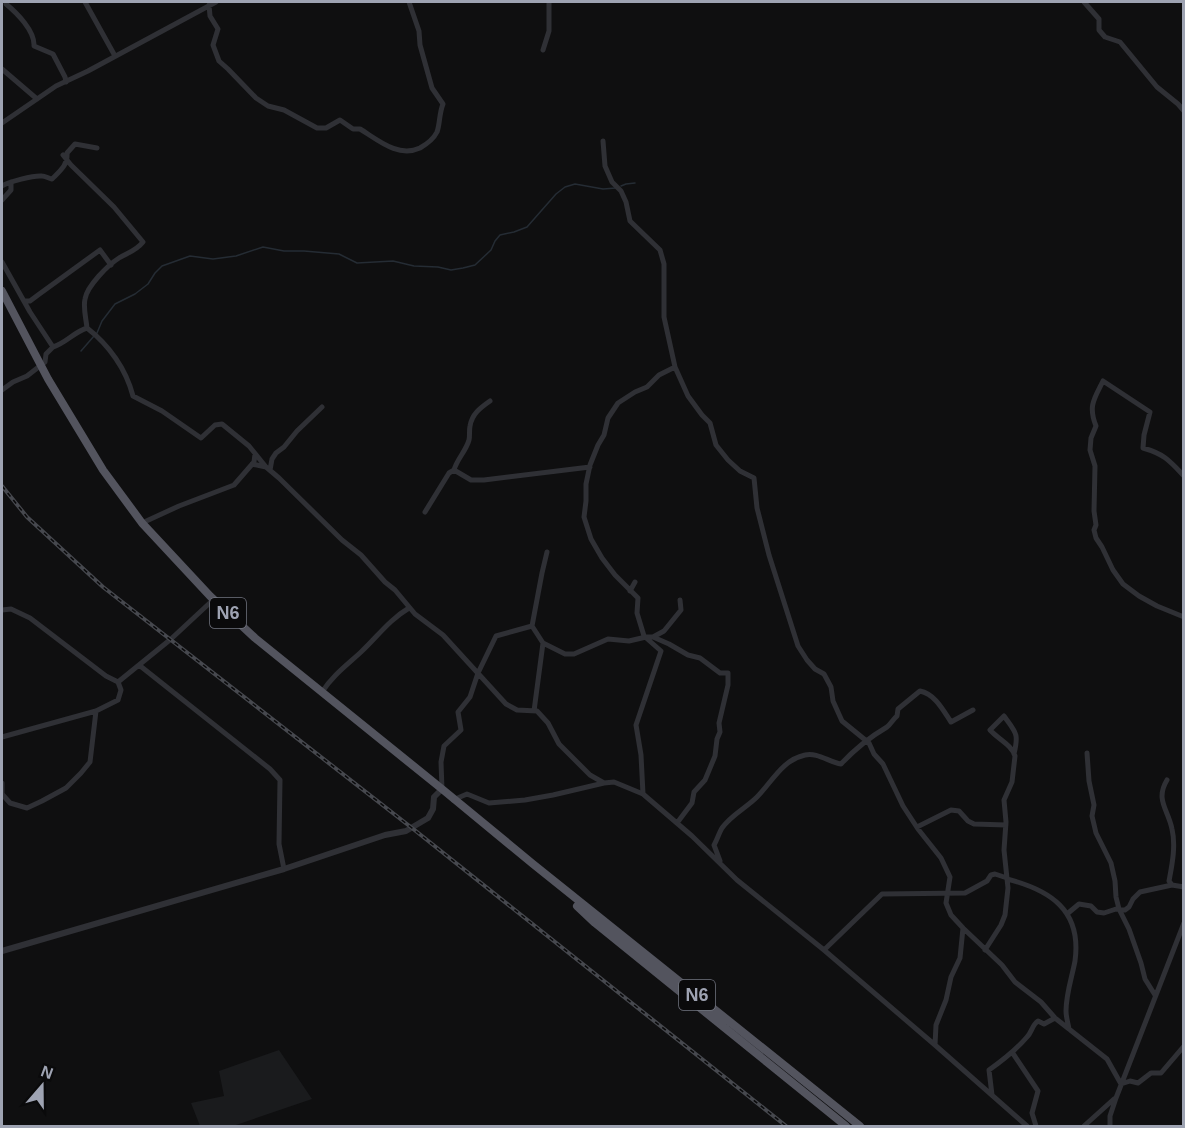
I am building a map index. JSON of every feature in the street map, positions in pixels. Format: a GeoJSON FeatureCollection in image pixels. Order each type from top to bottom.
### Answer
{"type":"FeatureCollection","features":[{"type":"Feature","properties":{"kind":"highway","name":"N6"},"geometry":{"type":"LineString","coordinates":[[2,291],[40,366],[103,470],[142,523],[214,599],[255,638],[453,800],[860,1126]]}},
{"type":"Feature","properties":{"kind":"highway","name":"N6"},"geometry":{"type":"LineString","coordinates":[[533,864],[595,923],[846,1126]]}},
{"type":"Feature","properties":{"kind":"street"},"geometry":{"type":"LineString","coordinates":[[85,2],[115,56]]}},
{"type":"Feature","properties":{"kind":"street"},"geometry":{"type":"LineString","coordinates":[[2,123],[56,86],[216,2]]}},
{"type":"Feature","properties":{"kind":"street"},"geometry":{"type":"LineString","coordinates":[[209,5],[210,16],[218,29],[213,45],[219,61],[256,98],[268,106],[284,110],[317,128],[326,128],[340,120],[353,129],[360,129],[396,150],[405,152],[416,150],[432,140],[437,131],[439,114],[443,105],[432,88],[420,45],[419,31],[409,2]]}},
{"type":"Feature","properties":{"kind":"street"},"geometry":{"type":"LineString","coordinates":[[543,50],[549,31],[549,2]]}},
{"type":"Feature","properties":{"kind":"street"},"geometry":{"type":"LineString","coordinates":[[1084,2],[1099,19],[1099,30],[1105,37],[1120,42],[1157,87],[1184,111]]}},
{"type":"Feature","properties":{"kind":"street"},"geometry":{"type":"LineString","coordinates":[[5,4],[17,12],[25,22],[34,45],[54,54],[66,77],[66,82]]}},
{"type":"Feature","properties":{"kind":"street"},"geometry":{"type":"LineString","coordinates":[[2,69],[37,99]]}},
{"type":"Feature","properties":{"kind":"street"},"geometry":{"type":"LineString","coordinates":[[603,141],[604,165],[612,182],[621,191],[630,221],[660,250],[664,264],[664,317],[675,367],[688,396],[710,423],[716,445],[740,471],[753,478],[769,555],[798,646],[815,669],[824,674],[831,687],[833,701],[842,721],[867,741],[883,764],[903,806],[941,858],[950,877],[946,903],[951,915],[1002,965],[1015,982],[1041,1002],[1055,1018],[1107,1059],[1121,1084]]}},
{"type":"Feature","properties":{"kind":"street"},"geometry":{"type":"LineString","coordinates":[[5,184],[41,175],[52,179],[68,160],[67,153],[75,144],[97,148]]}},
{"type":"Feature","properties":{"kind":"street"},"geometry":{"type":"LineString","coordinates":[[63,154],[114,207],[142,242],[130,253],[120,257],[93,284],[85,295],[84,304],[87,328],[98,336],[116,358],[133,396],[167,414],[201,438],[215,425],[222,424],[249,446],[268,468],[396,590],[410,608],[443,635],[506,704],[517,710],[537,711],[548,723],[559,744],[591,775],[604,783]]}},
{"type":"Feature","properties":{"kind":"street"},"geometry":{"type":"LineString","coordinates":[[2,200],[11,190],[5,184]]}},
{"type":"Feature","properties":{"kind":"street"},"geometry":{"type":"LineString","coordinates":[[24,301],[38,295],[100,250],[111,265]]}},
{"type":"Feature","properties":{"kind":"street"},"geometry":{"type":"LineString","coordinates":[[2,262],[53,347]]}},
{"type":"Feature","properties":{"kind":"street"},"geometry":{"type":"LineString","coordinates":[[2,390],[27,376],[45,362],[46,354],[53,347],[87,328]]}},
{"type":"Feature","properties":{"kind":"street"},"geometry":{"type":"LineString","coordinates":[[643,794],[641,755],[636,725],[661,651],[644,636],[637,613],[638,598],[615,575],[591,539],[584,517],[586,484],[608,418],[618,403],[647,387],[659,375],[675,367]]}},
{"type":"Feature","properties":{"kind":"street"},"geometry":{"type":"LineString","coordinates":[[1184,476],[1159,453],[1143,448],[1150,412],[1103,381],[1091,406],[1096,426],[1091,438],[1090,450],[1095,465],[1096,525],[1094,530],[1096,538],[1123,584],[1157,606],[1184,617]]}},
{"type":"Feature","properties":{"kind":"street"},"geometry":{"type":"LineString","coordinates":[[425,512],[449,473],[454,470],[470,439],[469,430],[472,417],[490,401]]}},
{"type":"Feature","properties":{"kind":"street"},"geometry":{"type":"LineString","coordinates":[[268,468],[276,453],[322,407]]}},
{"type":"Feature","properties":{"kind":"street"},"geometry":{"type":"LineString","coordinates":[[142,523],[234,485],[252,464],[255,454]]}},
{"type":"Feature","properties":{"kind":"street"},"geometry":{"type":"LineString","coordinates":[[252,464],[268,468]]}},
{"type":"Feature","properties":{"kind":"street"},"geometry":{"type":"LineString","coordinates":[[454,470],[471,480],[484,480],[590,467]]}},
{"type":"Feature","properties":{"kind":"street"},"geometry":{"type":"LineString","coordinates":[[547,552],[532,626],[543,643],[565,654],[574,654],[608,639],[629,641],[653,637],[688,655],[700,658],[720,673],[728,673],[728,685],[719,723],[720,732],[715,756],[705,780],[694,792],[692,802],[677,823]]}},
{"type":"Feature","properties":{"kind":"street"},"geometry":{"type":"LineString","coordinates":[[630,591],[635,582]]}},
{"type":"Feature","properties":{"kind":"street"},"geometry":{"type":"LineString","coordinates":[[118,682],[171,639],[214,599]]}},
{"type":"Feature","properties":{"kind":"street"},"geometry":{"type":"LineString","coordinates":[[653,637],[664,631],[681,610],[680,600]]}},
{"type":"Feature","properties":{"kind":"street"},"geometry":{"type":"LineString","coordinates":[[322,692],[329,681],[362,651],[387,623],[410,608]]}},
{"type":"Feature","properties":{"kind":"street"},"geometry":{"type":"LineString","coordinates":[[2,610],[11,609],[30,618],[106,676],[118,682],[121,690],[118,700],[96,711],[2,737]]}},
{"type":"Feature","properties":{"kind":"street"},"geometry":{"type":"LineString","coordinates":[[2,951],[284,869],[385,835],[406,831],[422,822],[431,814],[434,796],[442,789],[441,762],[444,746],[461,730],[458,712],[470,697],[496,636],[532,626]]}},
{"type":"Feature","properties":{"kind":"street"},"geometry":{"type":"LineString","coordinates":[[534,711],[543,643]]}},
{"type":"Feature","properties":{"kind":"street"},"geometry":{"type":"LineString","coordinates":[[139,665],[270,769],[280,780],[279,844],[284,869]]}},
{"type":"Feature","properties":{"kind":"street"},"geometry":{"type":"LineString","coordinates":[[721,864],[714,845],[722,828],[756,798],[788,762],[805,755],[815,754],[841,764],[880,729],[891,723],[897,716],[898,709],[920,691],[925,692],[937,702],[951,722],[973,710]]}},
{"type":"Feature","properties":{"kind":"street"},"geometry":{"type":"LineString","coordinates":[[2,783],[2,794],[10,803],[27,808],[66,788],[90,762],[96,711]]}},
{"type":"Feature","properties":{"kind":"street"},"geometry":{"type":"LineString","coordinates":[[985,950],[1005,915],[1008,888],[1004,850],[1006,825],[1004,800],[1012,782],[1014,754],[1018,739],[1004,716],[990,730],[1013,749],[1014,754]]}},
{"type":"Feature","properties":{"kind":"street"},"geometry":{"type":"LineString","coordinates":[[1087,753],[1094,805],[1092,816],[1096,833],[1111,863],[1119,909],[1130,929],[1145,979],[1155,996]]}},
{"type":"Feature","properties":{"kind":"street"},"geometry":{"type":"LineString","coordinates":[[1167,780],[1162,788],[1161,796],[1172,828],[1174,844],[1169,881],[1172,885]]}},
{"type":"Feature","properties":{"kind":"street"},"geometry":{"type":"LineString","coordinates":[[453,800],[466,794],[489,803],[525,800],[614,782],[643,794],[737,880],[824,950],[1027,1126]]}},
{"type":"Feature","properties":{"kind":"street"},"geometry":{"type":"LineString","coordinates":[[917,827],[951,810],[958,812],[974,824],[1006,825]]}},
{"type":"Feature","properties":{"kind":"street"},"geometry":{"type":"LineString","coordinates":[[824,950],[882,894],[966,893],[995,874],[1026,884],[1052,897],[1064,909],[1076,938],[1075,960],[1066,1011],[1069,1029]]}},
{"type":"Feature","properties":{"kind":"street"},"geometry":{"type":"LineString","coordinates":[[1066,914],[1079,904],[1091,906],[1097,912],[1104,913],[1119,909],[1125,910],[1140,892],[1172,885],[1184,887]]}},
{"type":"Feature","properties":{"kind":"street"},"geometry":{"type":"LineString","coordinates":[[1110,1126],[1110,1116],[1121,1084],[1184,924]]}},
{"type":"Feature","properties":{"kind":"street"},"geometry":{"type":"LineString","coordinates":[[935,1045],[936,1025],[946,1000],[951,977],[960,958],[963,928]]}},
{"type":"Feature","properties":{"kind":"street"},"geometry":{"type":"LineString","coordinates":[[992,1095],[989,1070],[1030,1034],[1034,1023],[1038,1021],[1044,1024],[1055,1018]]}},
{"type":"Feature","properties":{"kind":"street"},"geometry":{"type":"LineString","coordinates":[[1121,1084],[1130,1081],[1138,1083],[1151,1072],[1161,1073],[1184,1046]]}},
{"type":"Feature","properties":{"kind":"street"},"geometry":{"type":"LineString","coordinates":[[1012,1052],[1038,1091],[1032,1113],[1036,1126]]}},
{"type":"Feature","properties":{"kind":"street"},"geometry":{"type":"LineString","coordinates":[[1084,1126],[1116,1098]]}},
{"type":"Feature","properties":{"kind":"shaded area"},"geometry":{"type":"Polygon","coordinates":[[[279,1050],[312,1099],[233,1126],[200,1126],[191,1103],[224,1096],[219,1071],[279,1050]]]}},
{"type":"Feature","properties":{"kind":"waterway"},"geometry":{"type":"LineString","coordinates":[[621,186],[635,183]]}},
{"type":"Feature","properties":{"kind":"waterway"},"geometry":{"type":"LineString","coordinates":[[97,333],[102,321],[115,304],[135,294],[148,284],[162,266],[190,256],[213,259],[236,256],[263,247],[284,251],[339,254],[357,263],[393,261],[451,270],[475,265],[491,250],[500,235],[527,227],[565,187],[575,184],[603,189],[616,188]]}},
{"type":"Feature","properties":{"kind":"waterway"},"geometry":{"type":"LineString","coordinates":[[81,351],[94,336]]}},
{"type":"Feature","properties":{"kind":"railway"},"geometry":{"type":"LineString","coordinates":[[2,486],[27,517],[103,587],[412,828],[786,1126]]}}]}
